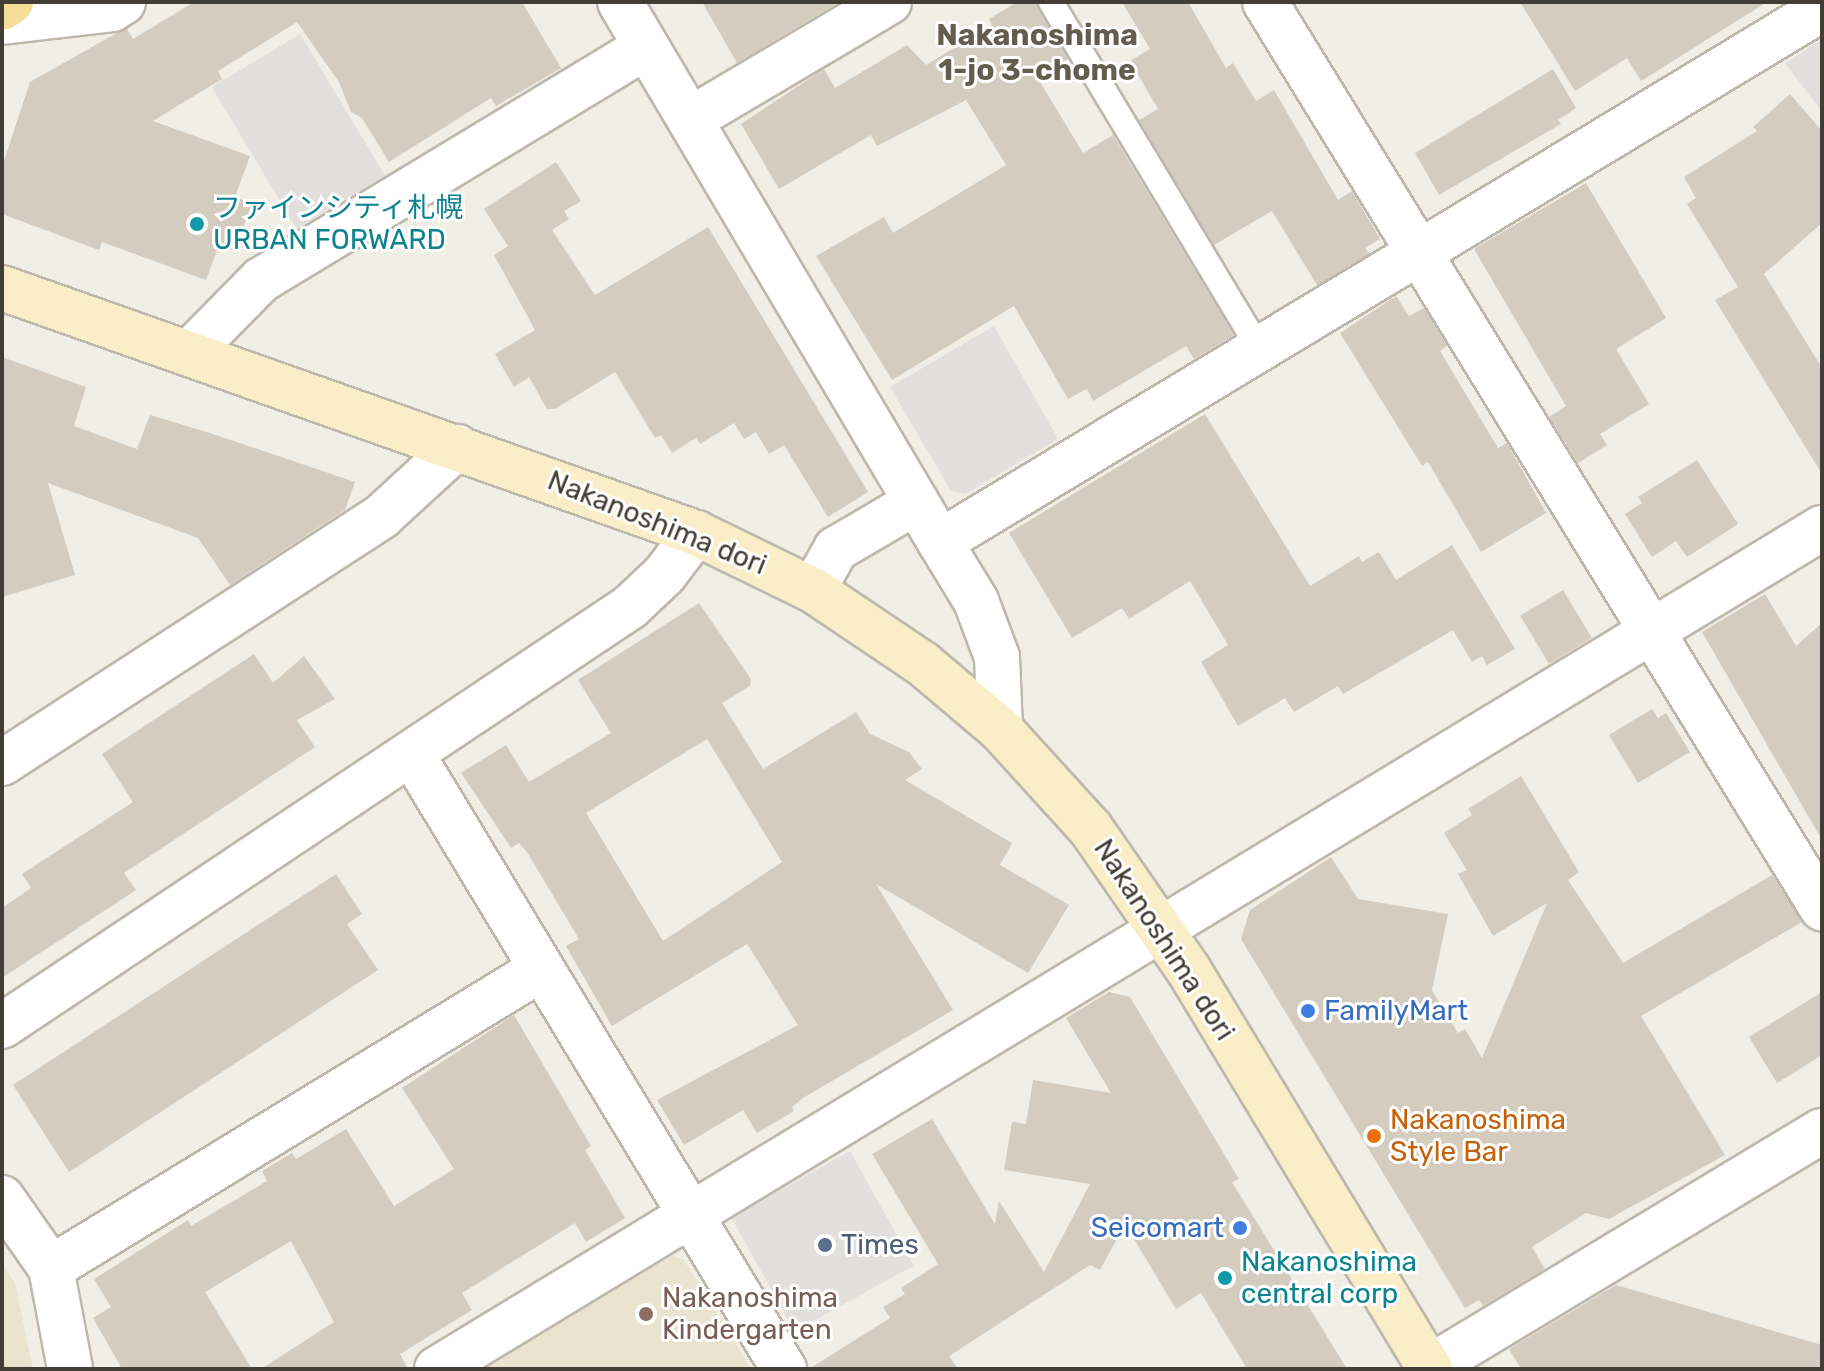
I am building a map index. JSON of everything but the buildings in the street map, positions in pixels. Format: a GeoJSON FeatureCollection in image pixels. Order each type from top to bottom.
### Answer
{"type":"FeatureCollection","features":[{"type":"Feature","properties":{"kind":"main road"},"geometry":{"type":"LineString","coordinates":[[2,8],[11,2]]}},
{"type":"Feature","properties":{"kind":"street"},"geometry":{"type":"LineString","coordinates":[[2,22],[112,9],[123,2]]}},
{"type":"Feature","properties":{"kind":"street"},"geometry":{"type":"LineString","coordinates":[[620,2],[976,601],[997,657],[1000,729]]}},
{"type":"Feature","properties":{"kind":"street"},"geometry":{"type":"LineString","coordinates":[[691,119],[889,2]]}},
{"type":"Feature","properties":{"kind":"street"},"geometry":{"type":"LineString","coordinates":[[1265,2],[1822,908]]}},
{"type":"Feature","properties":{"kind":"street"},"geometry":{"type":"LineString","coordinates":[[940,542],[1817,8]]}},
{"type":"Feature","properties":{"kind":"street"},"geometry":{"type":"LineString","coordinates":[[189,353],[261,280],[646,47]]}},
{"type":"Feature","properties":{"kind":"street","name":"Nakanoshima dori"},"geometry":{"type":"LineString","coordinates":[[2,288],[696,533],[813,590],[923,664],[1000,729],[1091,829],[1162,930],[1428,1369]]}},
{"type":"Feature","properties":{"kind":"street"},"geometry":{"type":"LineString","coordinates":[[2,763],[382,516],[457,447]]}},
{"type":"Feature","properties":{"kind":"street"},"geometry":{"type":"LineString","coordinates":[[813,590],[836,549],[916,502]]}},
{"type":"Feature","properties":{"kind":"street"},"geometry":{"type":"LineString","coordinates":[[437,1369],[1822,528]]}},
{"type":"Feature","properties":{"kind":"street"},"geometry":{"type":"LineString","coordinates":[[2,1026],[413,756],[630,607],[696,533]]}},
{"type":"Feature","properties":{"kind":"street"},"geometry":{"type":"LineString","coordinates":[[413,756],[784,1369]]}},
{"type":"Feature","properties":{"kind":"street"},"geometry":{"type":"LineString","coordinates":[[51,1268],[541,969]]}},
{"type":"Feature","properties":{"kind":"street"},"geometry":{"type":"LineString","coordinates":[[1428,1369],[1822,1131]]}},
{"type":"Feature","properties":{"kind":"street"},"geometry":{"type":"LineString","coordinates":[[2,1198],[51,1268],[70,1369]]}},
{"type":"Feature","properties":{"kind":"lane"},"geometry":{"type":"LineString","coordinates":[[1051,2],[1259,348]]}},
{"type":"Feature","properties":{"kind":"shaded area"},"geometry":{"type":"Polygon","coordinates":[[[300,34],[385,175],[297,228],[212,87],[300,34]]]}},
{"type":"Feature","properties":{"kind":"shaded area"},"geometry":{"type":"Polygon","coordinates":[[[1822,39],[1822,112],[1785,63],[1822,39]]]}},
{"type":"Feature","properties":{"kind":"shaded area"},"geometry":{"type":"Polygon","coordinates":[[[994,326],[1058,439],[965,494],[951,491],[890,387],[994,326]]]}},
{"type":"Feature","properties":{"kind":"shaded area","name":"Times"},"geometry":{"type":"Polygon","coordinates":[[[850,1151],[914,1266],[795,1332],[731,1217],[850,1151]]]}},
{"type":"Feature","properties":{"kind":"shaded area","name":"Nakanoshima Kindergarten"},"geometry":{"type":"Polygon","coordinates":[[[673,1255],[684,1260],[751,1369],[484,1369],[673,1255]]]}},
{"type":"Feature","properties":{"kind":"shaded area"},"geometry":{"type":"Polygon","coordinates":[[[2,1263],[15,1283],[33,1369],[2,1369],[2,1263]]]}},
{"type":"Feature","properties":{"kind":"place","name":"ファインシティ札幌 URBAN FORWARD"},"geometry":{"type":"Point","coordinates":[197,224]}},
{"type":"Feature","properties":{"kind":"place","name":"FamilyMart"},"geometry":{"type":"Point","coordinates":[1308,1011]}},
{"type":"Feature","properties":{"kind":"place","name":"Nakanoshima Style Bar"},"geometry":{"type":"Point","coordinates":[1374,1136]}},
{"type":"Feature","properties":{"kind":"place","name":"Seicomart"},"geometry":{"type":"Point","coordinates":[1240,1228]}},
{"type":"Feature","properties":{"kind":"place","name":"Times"},"geometry":{"type":"Point","coordinates":[825,1245]}},
{"type":"Feature","properties":{"kind":"place","name":"Nakanoshima central corp"},"geometry":{"type":"Point","coordinates":[1225,1278]}},
{"type":"Feature","properties":{"kind":"place","name":"Nakanoshima Kindergarten"},"geometry":{"type":"Point","coordinates":[646,1314]}},
{"type":"Feature","properties":{"kind":"district","name":"Nakanoshima 1-jo 3-chome"},"geometry":{"type":"Point","coordinates":[1037,52]}}]}
